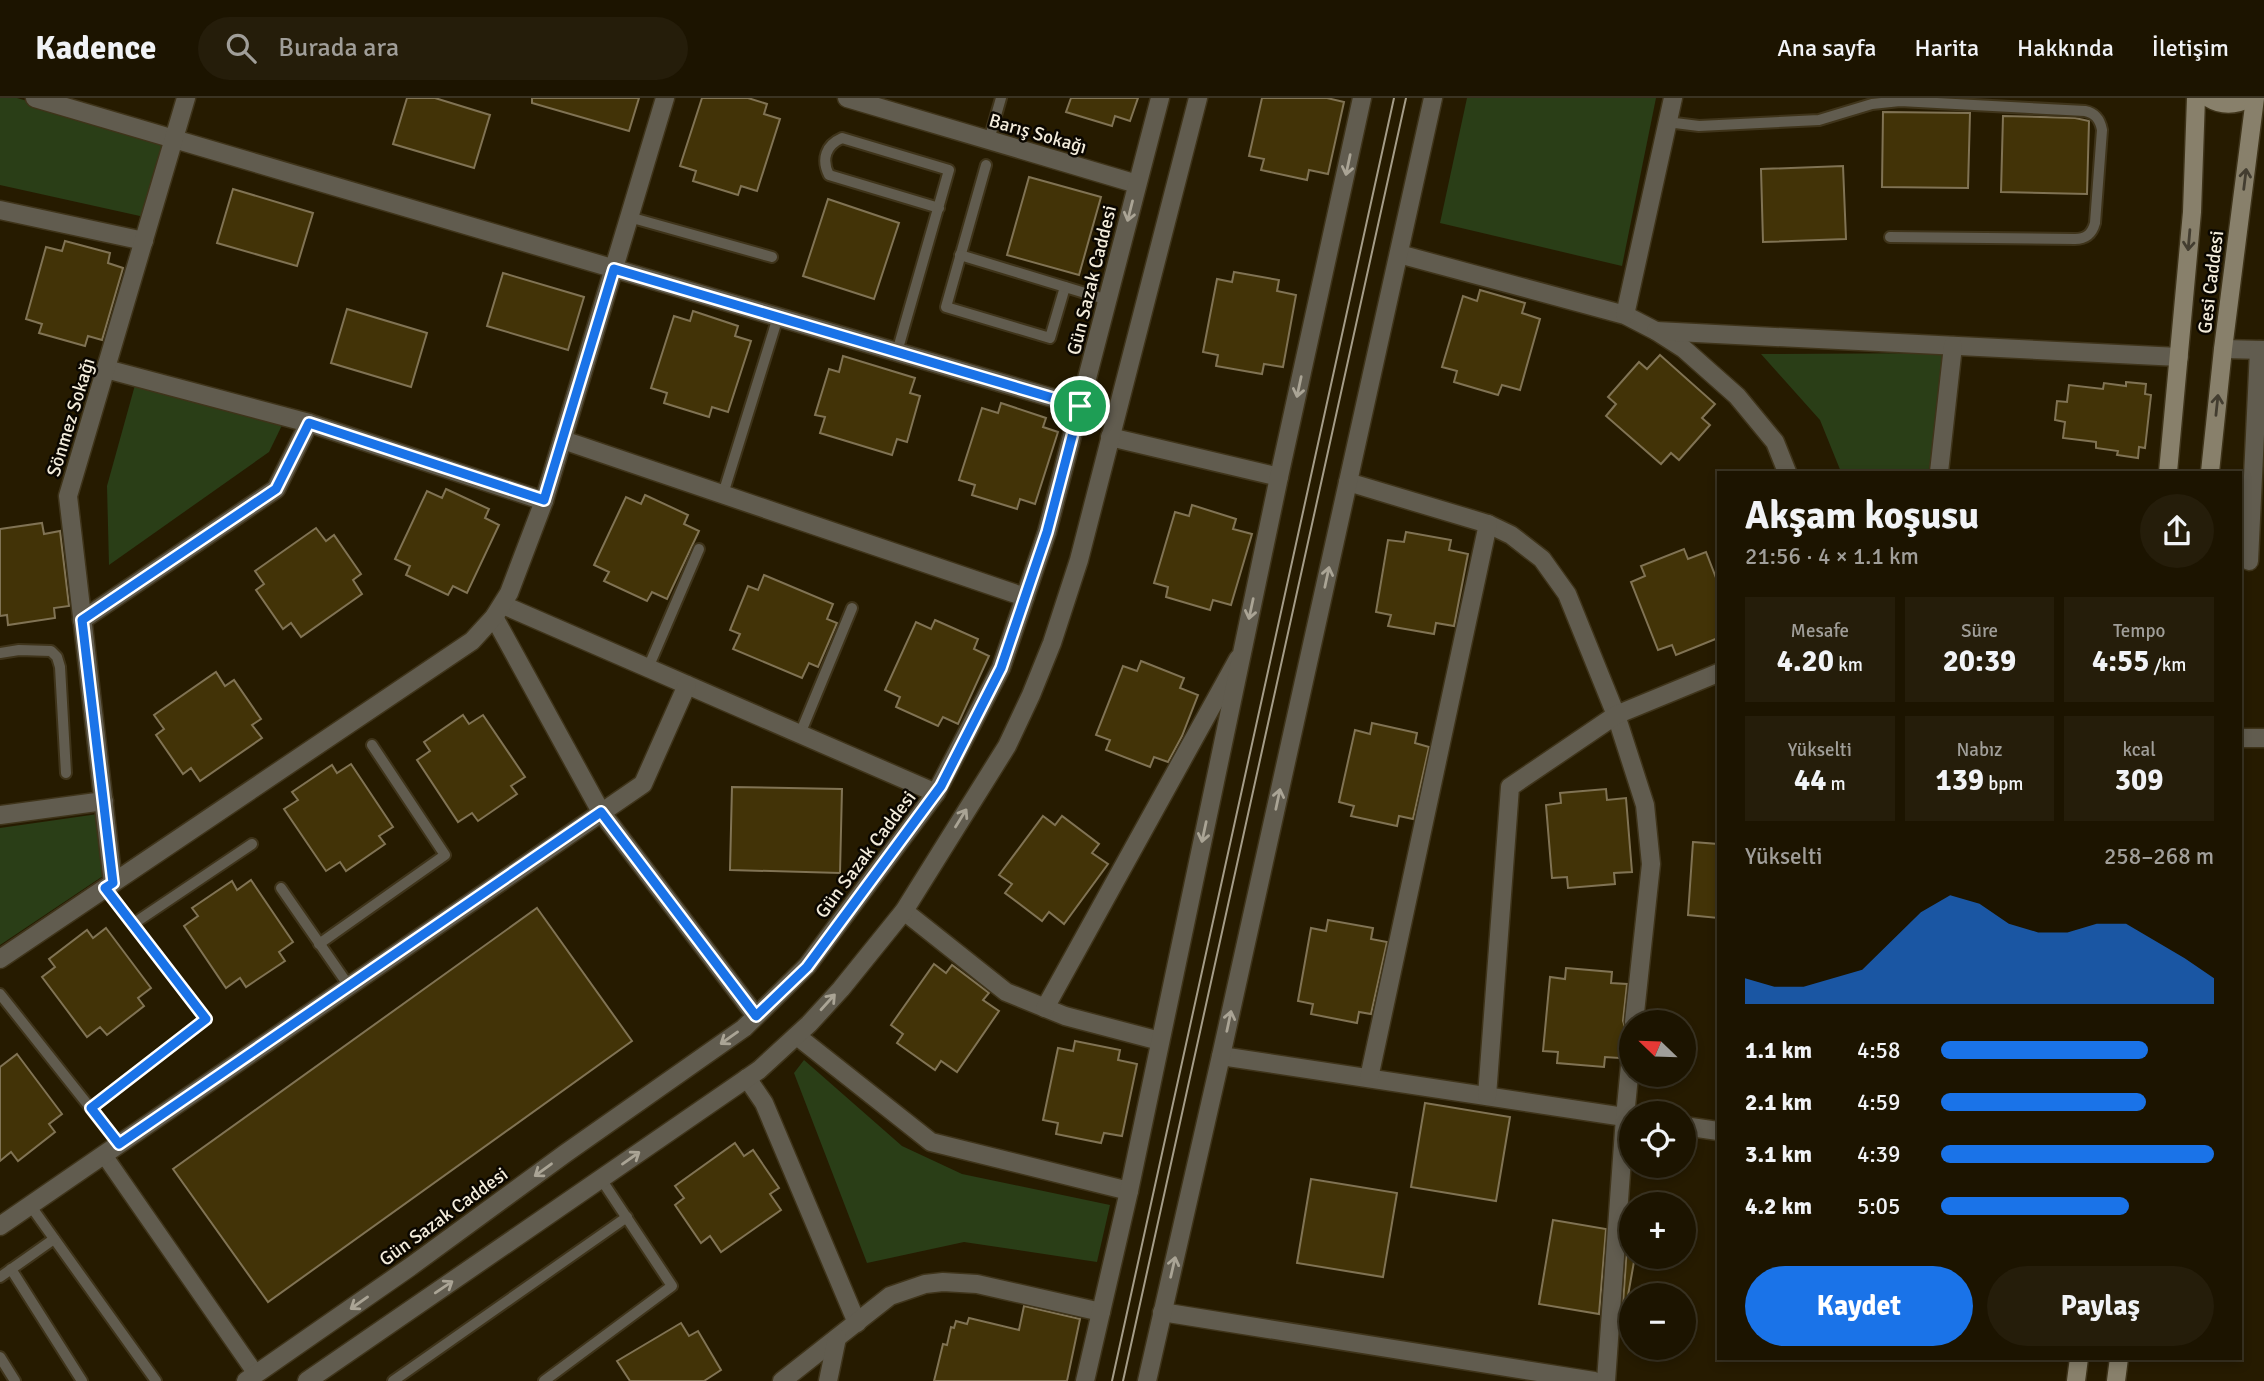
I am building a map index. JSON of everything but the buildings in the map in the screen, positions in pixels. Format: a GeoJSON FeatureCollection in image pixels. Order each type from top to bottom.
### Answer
{"type":"FeatureCollection","features":[{"type":"Feature","properties":{"kind":"main road","name":"Gesi Caddesi"},"geometry":{"type":"LineString","coordinates":[[2168,471],[2192,212],[2196,98]]}},
{"type":"Feature","properties":{"kind":"main road"},"geometry":{"type":"LineString","coordinates":[[2209,98],[2226,104],[2237,104],[2252,98]]}},
{"type":"Feature","properties":{"kind":"main road","name":"Gesi Caddesi"},"geometry":{"type":"LineString","coordinates":[[2210,471],[2223,349],[2258,114],[2252,98]]}},
{"type":"Feature","properties":{"kind":"main road"},"geometry":{"type":"LineString","coordinates":[[2076,1381],[2079,1360]]}},
{"type":"Feature","properties":{"kind":"main road"},"geometry":{"type":"LineString","coordinates":[[2116,1381],[2119,1360]]}},
{"type":"Feature","properties":{"kind":"street"},"geometry":{"type":"LineString","coordinates":[[36,98],[1080,406]]}},
{"type":"Feature","properties":{"kind":"street","name":"Sönmez Sokağı"},"geometry":{"type":"LineString","coordinates":[[109,886],[104,801],[68,496],[186,98]]}},
{"type":"Feature","properties":{"kind":"street"},"geometry":{"type":"LineString","coordinates":[[0,959],[472,641],[498,611],[544,500],[665,98]]}},
{"type":"Feature","properties":{"kind":"street","name":"Barış Sokağı"},"geometry":{"type":"LineString","coordinates":[[846,98],[1137,184]]}},
{"type":"Feature","properties":{"kind":"street","name":"Gün Sazak Caddesi"},"geometry":{"type":"LineString","coordinates":[[251,1378],[744,1028],[807,967],[936,793],[1001,668],[1047,532],[1160,98]]}},
{"type":"Feature","properties":{"kind":"street"},"geometry":{"type":"LineString","coordinates":[[317,1378],[747,1078],[797,1036],[841,989],[904,911],[1007,746],[1031,695],[1066,602],[1198,98]]}},
{"type":"Feature","properties":{"kind":"street"},"geometry":{"type":"LineString","coordinates":[[1085,1381],[1129,1191],[1241,654],[1363,98]]}},
{"type":"Feature","properties":{"kind":"street"},"geometry":{"type":"LineString","coordinates":[[1147,1381],[1433,98]]}},
{"type":"Feature","properties":{"kind":"street"},"geometry":{"type":"LineString","coordinates":[[1625,315],[1673,98]]}},
{"type":"Feature","properties":{"kind":"street"},"geometry":{"type":"LineString","coordinates":[[0,210],[144,241]]}},
{"type":"Feature","properties":{"kind":"street"},"geometry":{"type":"LineString","coordinates":[[1399,254],[1625,315],[1656,331],[1698,360],[1743,403],[1775,442],[1787,471]]}},
{"type":"Feature","properties":{"kind":"street"},"geometry":{"type":"LineString","coordinates":[[1656,331],[2179,357]]}},
{"type":"Feature","properties":{"kind":"street"},"geometry":{"type":"LineString","coordinates":[[1939,471],[1953,346]]}},
{"type":"Feature","properties":{"kind":"street"},"geometry":{"type":"LineString","coordinates":[[2223,349],[2261,350],[2249,561]]}},
{"type":"Feature","properties":{"kind":"street"},"geometry":{"type":"LineString","coordinates":[[106,369],[309,423],[544,500]]}},
{"type":"Feature","properties":{"kind":"street"},"geometry":{"type":"LineString","coordinates":[[82,620],[276,489],[309,423]]}},
{"type":"Feature","properties":{"kind":"street"},"geometry":{"type":"LineString","coordinates":[[1110,437],[1279,477]]}},
{"type":"Feature","properties":{"kind":"street"},"geometry":{"type":"LineString","coordinates":[[563,440],[1025,597]]}},
{"type":"Feature","properties":{"kind":"street"},"geometry":{"type":"LineString","coordinates":[[1348,482],[1488,524],[1527,546],[1556,576],[1576,614],[1616,715],[1645,805],[1651,864],[1635,1010]]}},
{"type":"Feature","properties":{"kind":"street"},"geometry":{"type":"LineString","coordinates":[[1369,1078],[1488,524]]}},
{"type":"Feature","properties":{"kind":"street"},"geometry":{"type":"LineString","coordinates":[[498,611],[648,668],[936,793]]}},
{"type":"Feature","properties":{"kind":"street"},"geometry":{"type":"LineString","coordinates":[[498,611],[601,812],[756,1016]]}},
{"type":"Feature","properties":{"kind":"street"},"geometry":{"type":"LineString","coordinates":[[1045,1008],[1241,654]]}},
{"type":"Feature","properties":{"kind":"street"},"geometry":{"type":"LineString","coordinates":[[1488,1096],[1510,787],[1616,715],[1717,673]]}},
{"type":"Feature","properties":{"kind":"street"},"geometry":{"type":"LineString","coordinates":[[0,1226],[643,784],[687,685]]}},
{"type":"Feature","properties":{"kind":"street"},"geometry":{"type":"LineString","coordinates":[[2242,738],[2264,738]]}},
{"type":"Feature","properties":{"kind":"street"},"geometry":{"type":"LineString","coordinates":[[0,814],[104,801]]}},
{"type":"Feature","properties":{"kind":"street"},"geometry":{"type":"LineString","coordinates":[[904,911],[1006,992],[1065,1016],[1160,1041]]}},
{"type":"Feature","properties":{"kind":"street"},"geometry":{"type":"LineString","coordinates":[[797,1036],[931,1142],[1129,1191]]}},
{"type":"Feature","properties":{"kind":"street"},"geometry":{"type":"LineString","coordinates":[[1221,1056],[1619,1116]]}},
{"type":"Feature","properties":{"kind":"street"},"geometry":{"type":"LineString","coordinates":[[747,1078],[764,1103],[857,1323]]}},
{"type":"Feature","properties":{"kind":"street"},"geometry":{"type":"LineString","coordinates":[[1696,1128],[1717,1131]]}},
{"type":"Feature","properties":{"kind":"street"},"geometry":{"type":"LineString","coordinates":[[104,1155],[251,1378]]}},
{"type":"Feature","properties":{"kind":"street"},"geometry":{"type":"LineString","coordinates":[[1606,1381],[1623,1178]]}},
{"type":"Feature","properties":{"kind":"street"},"geometry":{"type":"LineString","coordinates":[[782,1381],[890,1296],[916,1287],[943,1282],[977,1284],[1101,1312]]}},
{"type":"Feature","properties":{"kind":"street"},"geometry":{"type":"LineString","coordinates":[[1162,1312],[1594,1381]]}},
{"type":"Feature","properties":{"kind":"street"},"geometry":{"type":"LineString","coordinates":[[828,1381],[837,1338]]}},
{"type":"Feature","properties":{"kind":"lane"},"geometry":{"type":"LineString","coordinates":[[989,140],[1001,98]]}},
{"type":"Feature","properties":{"kind":"lane"},"geometry":{"type":"LineString","coordinates":[[1667,121],[1699,126],[1819,120],[1872,104],[1900,101],[2085,111],[2099,119],[2102,130],[2095,223],[2085,237],[1890,237]]}},
{"type":"Feature","properties":{"kind":"lane"},"geometry":{"type":"LineString","coordinates":[[897,352],[939,208],[949,170],[842,138],[829,146],[824,161],[830,175],[939,208]]}},
{"type":"Feature","properties":{"kind":"lane"},"geometry":{"type":"LineString","coordinates":[[986,165],[946,307],[1051,338],[1065,287]]}},
{"type":"Feature","properties":{"kind":"lane"},"geometry":{"type":"LineString","coordinates":[[629,216],[772,257]]}},
{"type":"Feature","properties":{"kind":"lane"},"geometry":{"type":"LineString","coordinates":[[960,255],[1108,300]]}},
{"type":"Feature","properties":{"kind":"lane"},"geometry":{"type":"LineString","coordinates":[[723,494],[778,317]]}},
{"type":"Feature","properties":{"kind":"lane"},"geometry":{"type":"LineString","coordinates":[[648,668],[699,549]]}},
{"type":"Feature","properties":{"kind":"lane"},"geometry":{"type":"LineString","coordinates":[[800,734],[852,608]]}},
{"type":"Feature","properties":{"kind":"lane"},"geometry":{"type":"LineString","coordinates":[[0,653],[19,650],[51,651],[57,657],[60,667],[66,773]]}},
{"type":"Feature","properties":{"kind":"lane"},"geometry":{"type":"LineString","coordinates":[[319,944],[445,855],[372,745]]}},
{"type":"Feature","properties":{"kind":"lane"},"geometry":{"type":"LineString","coordinates":[[133,924],[252,844]]}},
{"type":"Feature","properties":{"kind":"lane"},"geometry":{"type":"LineString","coordinates":[[91,1108],[206,1019],[133,924],[109,886]]}},
{"type":"Feature","properties":{"kind":"lane"},"geometry":{"type":"LineString","coordinates":[[281,888],[349,986]]}},
{"type":"Feature","properties":{"kind":"lane"},"geometry":{"type":"LineString","coordinates":[[0,994],[119,1144]]}},
{"type":"Feature","properties":{"kind":"lane"},"geometry":{"type":"LineString","coordinates":[[0,1014],[10,1006]]}},
{"type":"Feature","properties":{"kind":"lane"},"geometry":{"type":"LineString","coordinates":[[544,1381],[672,1286],[601,1179]]}},
{"type":"Feature","properties":{"kind":"lane"},"geometry":{"type":"LineString","coordinates":[[30,1206],[156,1381]]}},
{"type":"Feature","properties":{"kind":"lane"},"geometry":{"type":"LineString","coordinates":[[393,1381],[626,1217]]}},
{"type":"Feature","properties":{"kind":"lane"},"geometry":{"type":"LineString","coordinates":[[0,1276],[54,1239]]}},
{"type":"Feature","properties":{"kind":"lane"},"geometry":{"type":"LineString","coordinates":[[11,1269],[82,1381]]}},
{"type":"Feature","properties":{"kind":"lane"},"geometry":{"type":"LineString","coordinates":[[0,1357],[15,1381]]}},
{"type":"Feature","properties":{"kind":"green space"},"geometry":{"type":"Polygon","coordinates":[[[0,98],[17,98],[175,143],[149,218],[0,185],[0,98]]]}},
{"type":"Feature","properties":{"kind":"green space"},"geometry":{"type":"Polygon","coordinates":[[[1467,98],[1656,98],[1622,266],[1440,223],[1467,98]]]}},
{"type":"Feature","properties":{"kind":"green space"},"geometry":{"type":"Polygon","coordinates":[[[1951,353],[1936,471],[1841,471],[1820,420],[1761,354],[1951,353]]]}},
{"type":"Feature","properties":{"kind":"green space"},"geometry":{"type":"Polygon","coordinates":[[[135,385],[285,419],[269,452],[109,565],[107,486],[135,385]]]}},
{"type":"Feature","properties":{"kind":"green space"},"geometry":{"type":"Polygon","coordinates":[[[98,814],[106,874],[0,945],[0,828],[98,814]]]}},
{"type":"Feature","properties":{"kind":"green space"},"geometry":{"type":"Polygon","coordinates":[[[804,1060],[902,1146],[962,1174],[1110,1205],[1097,1262],[964,1242],[867,1263],[794,1073],[804,1060]]]}},
{"type":"Feature","properties":{"kind":"tram line"},"geometry":{"type":"LineString","coordinates":[[1112,1381],[1394,98]]}},
{"type":"Feature","properties":{"kind":"tram line"},"geometry":{"type":"LineString","coordinates":[[1123,1381],[1406,98]]}},
{"type":"Feature","properties":{"kind":"route"},"geometry":{"type":"LineString","coordinates":[[614,269],[1080,406],[1047,532],[1001,668],[941,786],[807,967],[756,1016],[601,812],[119,1144],[91,1108],[206,1019],[105,888],[113,883],[82,620],[276,489],[309,423],[544,500],[614,269]]}}]}
